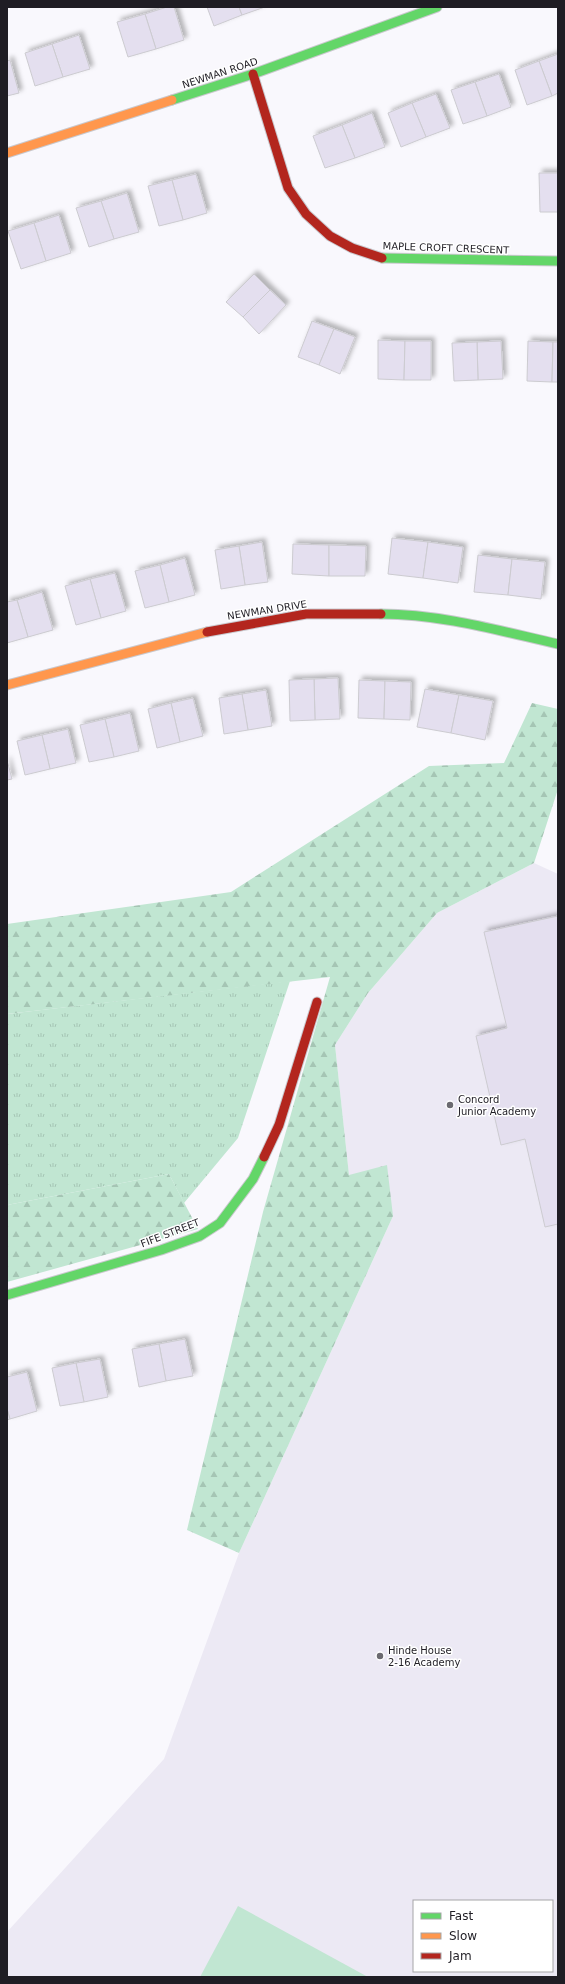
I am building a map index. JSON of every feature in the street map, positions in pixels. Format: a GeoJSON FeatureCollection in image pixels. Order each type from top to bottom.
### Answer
{"type":"FeatureCollection","features":[{"type":"Feature","properties":{"kind":"street","name":"NEWMAN ROAD"},"geometry":{"type":"LineString","coordinates":[[7,153],[254,74],[437,7]]}},
{"type":"Feature","properties":{"kind":"street","name":"MAPLE CROFT CRESCENT"},"geometry":{"type":"LineString","coordinates":[[254,74],[288,188],[306,214],[330,236],[352,248],[384,258],[558,261]]}},
{"type":"Feature","properties":{"kind":"street","name":"NEWMAN DRIVE"},"geometry":{"type":"LineString","coordinates":[[7,685],[218,630],[306,614],[397,614],[477,625],[558,644]]}},
{"type":"Feature","properties":{"kind":"street","name":"FIFE STREET"},"geometry":{"type":"LineString","coordinates":[[7,1295],[161,1250],[200,1236],[220,1223],[253,1179],[279,1125],[318,1002]]}},
{"type":"Feature","properties":{"kind":"shaded area","name":"Hinde House 2-16 Academy"},"geometry":{"type":"Polygon","coordinates":[[[534,863],[558,874],[558,1977],[7,1977],[7,1932],[164,1759],[239,1553],[393,1216],[349,1176],[335,1045],[368,993],[437,913],[534,863]]]}},
{"type":"Feature","properties":{"kind":"green space"},"geometry":{"type":"Polygon","coordinates":[[[532,703],[558,709],[558,789],[534,863],[437,913],[368,993],[335,1045],[349,1175],[387,1165],[393,1216],[239,1553],[187,1530],[263,1212],[330,977],[7,1014],[7,924],[231,892],[429,766],[504,763],[532,703]]]}},
{"type":"Feature","properties":{"kind":"green space"},"geometry":{"type":"Polygon","coordinates":[[[290,981],[238,1138],[184,1203],[169,1174],[7,1205],[7,1014],[290,981]]]}},
{"type":"Feature","properties":{"kind":"green space"},"geometry":{"type":"Polygon","coordinates":[[[169,1174],[198,1229],[7,1282],[7,1205],[169,1174]]]}},
{"type":"Feature","properties":{"kind":"green space"},"geometry":{"type":"Polygon","coordinates":[[[238,1906],[368,1977],[200,1977],[238,1906]]]}},
{"type":"Feature","properties":{"kind":"building"},"geometry":{"type":"Polygon","coordinates":[[[167,7],[174,7],[184,40],[156,49],[145,14],[167,7]]]}},
{"type":"Feature","properties":{"kind":"building"},"geometry":{"type":"Polygon","coordinates":[[[207,7],[239,7],[242,15],[214,26],[207,7]]]}},
{"type":"Feature","properties":{"kind":"building"},"geometry":{"type":"Polygon","coordinates":[[[239,7],[265,7],[242,15],[239,7]]]}},
{"type":"Feature","properties":{"kind":"building"},"geometry":{"type":"Polygon","coordinates":[[[145,14],[156,49],[128,57],[117,22],[145,14]]]}},
{"type":"Feature","properties":{"kind":"building"},"geometry":{"type":"Polygon","coordinates":[[[79,35],[90,69],[63,77],[52,44],[79,35]]]}},
{"type":"Feature","properties":{"kind":"building"},"geometry":{"type":"Polygon","coordinates":[[[52,44],[63,77],[35,86],[25,53],[52,44]]]}},
{"type":"Feature","properties":{"kind":"building"},"geometry":{"type":"Polygon","coordinates":[[[558,54],[558,93],[552,96],[539,61],[558,54]]]}},
{"type":"Feature","properties":{"kind":"building"},"geometry":{"type":"Polygon","coordinates":[[[10,60],[19,93],[7,96],[7,61],[10,60]]]}},
{"type":"Feature","properties":{"kind":"building"},"geometry":{"type":"Polygon","coordinates":[[[539,61],[552,96],[527,105],[515,70],[539,61]]]}},
{"type":"Feature","properties":{"kind":"building"},"geometry":{"type":"Polygon","coordinates":[[[499,74],[511,107],[487,116],[475,82],[499,74]]]}},
{"type":"Feature","properties":{"kind":"building"},"geometry":{"type":"Polygon","coordinates":[[[475,82],[487,116],[463,124],[451,90],[475,82]]]}},
{"type":"Feature","properties":{"kind":"building"},"geometry":{"type":"Polygon","coordinates":[[[436,94],[450,128],[426,137],[412,103],[436,94]]]}},
{"type":"Feature","properties":{"kind":"building"},"geometry":{"type":"Polygon","coordinates":[[[412,103],[426,137],[401,147],[388,113],[412,103]]]}},
{"type":"Feature","properties":{"kind":"building"},"geometry":{"type":"Polygon","coordinates":[[[372,113],[385,147],[355,158],[342,125],[372,113]]]}},
{"type":"Feature","properties":{"kind":"building"},"geometry":{"type":"Polygon","coordinates":[[[342,125],[355,158],[325,168],[313,136],[342,125]]]}},
{"type":"Feature","properties":{"kind":"building"},"geometry":{"type":"Polygon","coordinates":[[[539,173],[558,173],[558,212],[540,212],[539,173]]]}},
{"type":"Feature","properties":{"kind":"building"},"geometry":{"type":"Polygon","coordinates":[[[196,174],[207,213],[183,220],[172,180],[196,174]]]}},
{"type":"Feature","properties":{"kind":"building"},"geometry":{"type":"Polygon","coordinates":[[[172,180],[183,220],[159,226],[148,186],[172,180]]]}},
{"type":"Feature","properties":{"kind":"building"},"geometry":{"type":"Polygon","coordinates":[[[127,193],[139,232],[114,239],[101,201],[127,193]]]}},
{"type":"Feature","properties":{"kind":"building"},"geometry":{"type":"Polygon","coordinates":[[[101,201],[114,239],[89,247],[76,208],[101,201]]]}},
{"type":"Feature","properties":{"kind":"building"},"geometry":{"type":"Polygon","coordinates":[[[59,215],[71,253],[46,261],[34,223],[59,215]]]}},
{"type":"Feature","properties":{"kind":"building"},"geometry":{"type":"Polygon","coordinates":[[[34,223],[46,261],[21,269],[8,231],[34,223]]]}},
{"type":"Feature","properties":{"kind":"building"},"geometry":{"type":"Polygon","coordinates":[[[254,274],[270,290],[243,317],[226,302],[254,274]]]}},
{"type":"Feature","properties":{"kind":"building"},"geometry":{"type":"Polygon","coordinates":[[[270,290],[286,305],[259,334],[243,317],[270,290]]]}},
{"type":"Feature","properties":{"kind":"building"},"geometry":{"type":"Polygon","coordinates":[[[312,321],[334,329],[319,365],[298,357],[312,321]]]}},
{"type":"Feature","properties":{"kind":"building"},"geometry":{"type":"Polygon","coordinates":[[[334,329],[355,337],[340,374],[319,365],[334,329]]]}},
{"type":"Feature","properties":{"kind":"building"},"geometry":{"type":"Polygon","coordinates":[[[378,340],[405,341],[404,380],[378,379],[378,340]]]}},
{"type":"Feature","properties":{"kind":"building"},"geometry":{"type":"Polygon","coordinates":[[[405,341],[431,341],[431,380],[404,380],[405,341]]]}},
{"type":"Feature","properties":{"kind":"building"},"geometry":{"type":"Polygon","coordinates":[[[501,341],[503,379],[478,380],[477,342],[501,341]]]}},
{"type":"Feature","properties":{"kind":"building"},"geometry":{"type":"Polygon","coordinates":[[[528,341],[553,342],[552,382],[527,381],[528,341]]]}},
{"type":"Feature","properties":{"kind":"building"},"geometry":{"type":"Polygon","coordinates":[[[477,342],[478,380],[454,381],[452,343],[477,342]]]}},
{"type":"Feature","properties":{"kind":"building"},"geometry":{"type":"Polygon","coordinates":[[[553,342],[558,342],[558,382],[552,382],[553,342]]]}},
{"type":"Feature","properties":{"kind":"building"},"geometry":{"type":"Polygon","coordinates":[[[392,538],[428,542],[423,578],[388,574],[392,538]]]}},
{"type":"Feature","properties":{"kind":"building"},"geometry":{"type":"Polygon","coordinates":[[[262,542],[268,582],[245,585],[239,546],[262,542]]]}},
{"type":"Feature","properties":{"kind":"building"},"geometry":{"type":"Polygon","coordinates":[[[428,542],[463,547],[458,583],[423,578],[428,542]]]}},
{"type":"Feature","properties":{"kind":"building"},"geometry":{"type":"Polygon","coordinates":[[[293,544],[329,545],[329,576],[292,574],[293,544]]]}},
{"type":"Feature","properties":{"kind":"building"},"geometry":{"type":"Polygon","coordinates":[[[329,545],[366,546],[365,576],[329,576],[329,545]]]}},
{"type":"Feature","properties":{"kind":"building"},"geometry":{"type":"Polygon","coordinates":[[[239,546],[245,585],[221,589],[215,550],[239,546]]]}},
{"type":"Feature","properties":{"kind":"building"},"geometry":{"type":"Polygon","coordinates":[[[478,555],[512,559],[508,595],[474,592],[478,555]]]}},
{"type":"Feature","properties":{"kind":"building"},"geometry":{"type":"Polygon","coordinates":[[[185,558],[195,595],[169,602],[160,565],[185,558]]]}},
{"type":"Feature","properties":{"kind":"building"},"geometry":{"type":"Polygon","coordinates":[[[512,559],[545,562],[541,599],[508,595],[512,559]]]}},
{"type":"Feature","properties":{"kind":"building"},"geometry":{"type":"Polygon","coordinates":[[[160,565],[169,602],[145,608],[135,571],[160,565]]]}},
{"type":"Feature","properties":{"kind":"building"},"geometry":{"type":"Polygon","coordinates":[[[115,573],[126,611],[101,618],[90,579],[115,573]]]}},
{"type":"Feature","properties":{"kind":"building"},"geometry":{"type":"Polygon","coordinates":[[[90,579],[101,618],[76,625],[65,586],[90,579]]]}},
{"type":"Feature","properties":{"kind":"building"},"geometry":{"type":"Polygon","coordinates":[[[42,592],[53,630],[28,637],[17,600],[42,592]]]}},
{"type":"Feature","properties":{"kind":"building"},"geometry":{"type":"Polygon","coordinates":[[[17,600],[28,637],[7,643],[7,602],[17,600]]]}},
{"type":"Feature","properties":{"kind":"building"},"geometry":{"type":"Polygon","coordinates":[[[338,678],[340,719],[315,720],[314,679],[338,678]]]}},
{"type":"Feature","properties":{"kind":"building"},"geometry":{"type":"Polygon","coordinates":[[[314,679],[315,720],[290,721],[289,680],[314,679]]]}},
{"type":"Feature","properties":{"kind":"building"},"geometry":{"type":"Polygon","coordinates":[[[359,680],[385,681],[384,719],[358,718],[359,680]]]}},
{"type":"Feature","properties":{"kind":"building"},"geometry":{"type":"Polygon","coordinates":[[[385,681],[411,682],[410,720],[384,719],[385,681]]]}},
{"type":"Feature","properties":{"kind":"building"},"geometry":{"type":"Polygon","coordinates":[[[425,689],[459,695],[451,733],[417,727],[425,689]]]}},
{"type":"Feature","properties":{"kind":"building"},"geometry":{"type":"Polygon","coordinates":[[[266,690],[272,726],[248,730],[242,694],[266,690]]]}},
{"type":"Feature","properties":{"kind":"building"},"geometry":{"type":"Polygon","coordinates":[[[242,694],[248,730],[224,734],[219,698],[242,694]]]}},
{"type":"Feature","properties":{"kind":"building"},"geometry":{"type":"Polygon","coordinates":[[[459,695],[493,701],[485,740],[451,733],[459,695]]]}},
{"type":"Feature","properties":{"kind":"building"},"geometry":{"type":"Polygon","coordinates":[[[193,698],[203,736],[180,742],[171,703],[193,698]]]}},
{"type":"Feature","properties":{"kind":"building"},"geometry":{"type":"Polygon","coordinates":[[[171,703],[180,742],[157,748],[148,709],[171,703]]]}},
{"type":"Feature","properties":{"kind":"building"},"geometry":{"type":"Polygon","coordinates":[[[130,713],[139,751],[114,757],[105,719],[130,713]]]}},
{"type":"Feature","properties":{"kind":"building"},"geometry":{"type":"Polygon","coordinates":[[[105,719],[114,757],[89,762],[80,725],[105,719]]]}},
{"type":"Feature","properties":{"kind":"building"},"geometry":{"type":"Polygon","coordinates":[[[68,729],[76,763],[50,769],[42,735],[68,729]]]}},
{"type":"Feature","properties":{"kind":"building"},"geometry":{"type":"Polygon","coordinates":[[[42,735],[50,769],[25,775],[17,741],[42,735]]]}},
{"type":"Feature","properties":{"kind":"building"},"geometry":{"type":"Polygon","coordinates":[[[7,760],[12,779],[7,780],[7,760]]]}},
{"type":"Feature","properties":{"kind":"building"},"geometry":{"type":"Polygon","coordinates":[[[558,916],[558,1224],[545,1227],[525,1139],[501,1145],[476,1036],[507,1028],[484,932],[558,916]]]}},
{"type":"Feature","properties":{"kind":"building"},"geometry":{"type":"Polygon","coordinates":[[[185,1339],[193,1376],[166,1381],[159,1344],[185,1339]]]}},
{"type":"Feature","properties":{"kind":"building"},"geometry":{"type":"Polygon","coordinates":[[[159,1344],[166,1381],[139,1387],[132,1349],[159,1344]]]}},
{"type":"Feature","properties":{"kind":"building"},"geometry":{"type":"Polygon","coordinates":[[[100,1359],[108,1397],[84,1402],[76,1363],[100,1359]]]}},
{"type":"Feature","properties":{"kind":"building"},"geometry":{"type":"Polygon","coordinates":[[[76,1363],[84,1402],[60,1406],[52,1368],[76,1363]]]}},
{"type":"Feature","properties":{"kind":"building"},"geometry":{"type":"Polygon","coordinates":[[[27,1372],[37,1411],[10,1419],[7,1409],[7,1377],[27,1372]]]}},
{"type":"Feature","properties":{"kind":"building"},"geometry":{"type":"Polygon","coordinates":[[[7,1409],[10,1419],[7,1420],[7,1409]]]}},
{"type":"Feature","properties":{"kind":"traffic: fast"},"geometry":{"type":"LineString","coordinates":[[172,100],[253,74],[437,7]]}},
{"type":"Feature","properties":{"kind":"traffic: fast"},"geometry":{"type":"LineString","coordinates":[[382,258],[558,261]]}},
{"type":"Feature","properties":{"kind":"traffic: fast"},"geometry":{"type":"LineString","coordinates":[[381,614],[448,620],[558,644]]}},
{"type":"Feature","properties":{"kind":"traffic: fast"},"geometry":{"type":"LineString","coordinates":[[7,1295],[161,1250],[200,1236],[220,1223],[253,1179],[264,1157]]}},
{"type":"Feature","properties":{"kind":"traffic: slow"},"geometry":{"type":"LineString","coordinates":[[7,153],[172,100]]}},
{"type":"Feature","properties":{"kind":"traffic: slow"},"geometry":{"type":"LineString","coordinates":[[7,685],[207,632]]}},
{"type":"Feature","properties":{"kind":"traffic: jam"},"geometry":{"type":"LineString","coordinates":[[253,74],[288,188],[306,214],[330,236],[352,248],[382,258]]}},
{"type":"Feature","properties":{"kind":"traffic: jam"},"geometry":{"type":"LineString","coordinates":[[207,632],[306,614],[381,614]]}},
{"type":"Feature","properties":{"kind":"traffic: jam"},"geometry":{"type":"LineString","coordinates":[[264,1157],[279,1125],[317,1002]]}},
{"type":"Feature","properties":{"kind":"place","name":"Concord Junior Academy"},"geometry":{"type":"Point","coordinates":[450,1105]}},
{"type":"Feature","properties":{"kind":"place","name":"Hinde House 2-16 Academy"},"geometry":{"type":"Point","coordinates":[380,1656]}}]}
